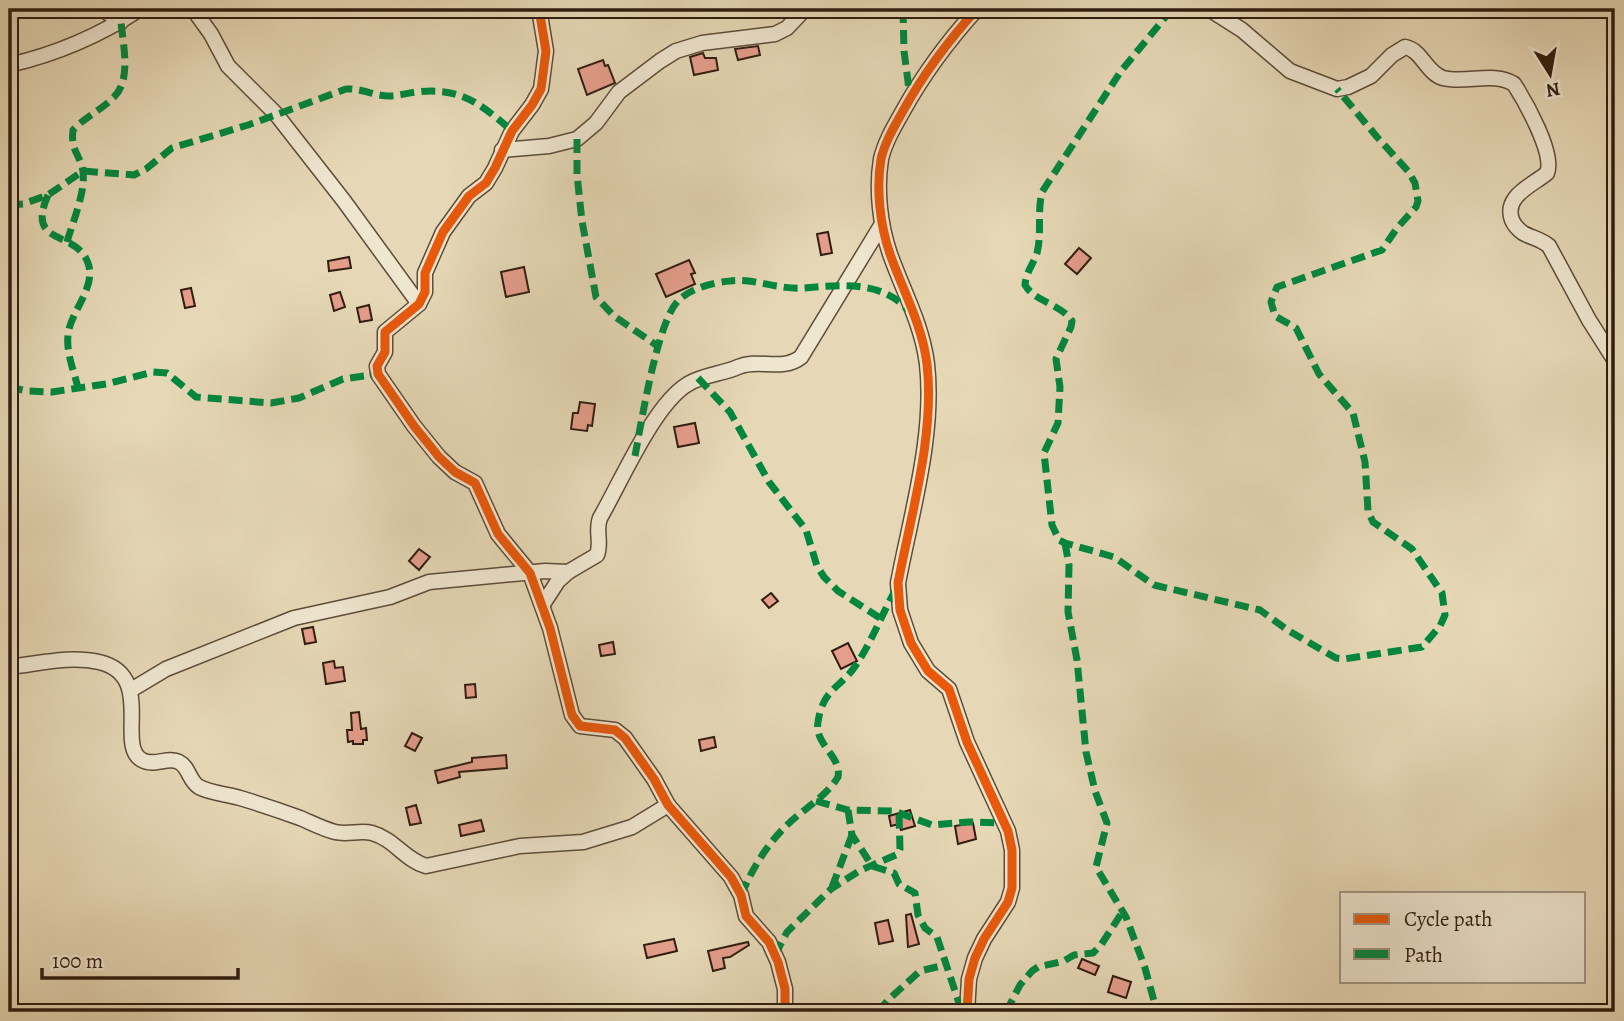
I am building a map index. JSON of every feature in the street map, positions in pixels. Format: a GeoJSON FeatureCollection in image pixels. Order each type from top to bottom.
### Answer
{"type":"FeatureCollection","features":[{"type":"Feature","properties":{"kind":"street"},"geometry":{"type":"LineString","coordinates":[[102,9],[121,22]]}},
{"type":"Feature","properties":{"kind":"street"},"geometry":{"type":"LineString","coordinates":[[9,65],[75,45],[121,22],[140,9]]}},
{"type":"Feature","properties":{"kind":"street"},"geometry":{"type":"LineString","coordinates":[[193,9],[211,34],[228,66],[276,114],[419,304]]}},
{"type":"Feature","properties":{"kind":"street"},"geometry":{"type":"LineString","coordinates":[[539,9],[546,51],[541,89],[533,105],[512,131],[486,183],[469,196],[443,232],[425,273],[425,292],[419,304],[386,332],[384,352],[377,366],[378,374],[439,457],[455,472],[474,483],[498,534],[530,573],[542,604],[572,715],[580,726],[615,730],[625,738],[654,779],[668,805],[731,877],[741,895],[746,916],[769,942],[778,962],[785,989],[785,1012]]}},
{"type":"Feature","properties":{"kind":"street"},"geometry":{"type":"LineString","coordinates":[[502,150],[549,146],[577,139],[596,123],[619,92],[676,51],[702,43],[775,34],[787,28],[805,9]]}},
{"type":"Feature","properties":{"kind":"street"},"geometry":{"type":"LineString","coordinates":[[967,1012],[969,979],[975,958],[984,939],[1009,902],[1012,888],[1012,850],[1008,831],[967,742],[949,689],[928,671],[920,660],[900,610],[898,583],[927,424],[928,386],[921,331],[890,253],[882,224],[881,161],[887,139],[923,75],[941,49],[977,9]]}},
{"type":"Feature","properties":{"kind":"street"},"geometry":{"type":"LineString","coordinates":[[1209,9],[1242,30],[1290,71],[1337,89],[1371,76],[1392,55],[1405,47],[1415,52],[1430,71],[1439,76],[1452,80],[1499,78],[1514,84],[1537,130],[1549,168],[1541,178],[1516,197],[1511,212],[1513,221],[1524,234],[1549,246],[1584,313],[1615,361]]}},
{"type":"Feature","properties":{"kind":"street"},"geometry":{"type":"LineString","coordinates":[[542,604],[568,572],[597,555],[600,542],[596,527],[600,518],[653,424],[673,395],[698,378],[727,373],[746,364],[786,364],[801,358],[882,224]]}},
{"type":"Feature","properties":{"kind":"street"},"geometry":{"type":"LineString","coordinates":[[131,690],[191,657],[295,618],[390,597],[429,582],[556,570],[568,572]]}},
{"type":"Feature","properties":{"kind":"street"},"geometry":{"type":"LineString","coordinates":[[9,667],[67,659],[100,662],[118,674],[131,690],[132,743],[139,759],[145,762],[181,763],[191,779],[201,788],[271,808],[338,833],[359,831],[379,835],[426,866],[520,846],[583,842],[632,827],[668,805]]}},
{"type":"Feature","properties":{"kind":"building"},"geometry":{"type":"Polygon","coordinates":[[[758,46],[760,55],[738,60],[735,49],[758,46]]]}},
{"type":"Feature","properties":{"kind":"building"},"geometry":{"type":"Polygon","coordinates":[[[703,53],[705,58],[716,58],[718,70],[694,75],[690,57],[703,53]]]}},
{"type":"Feature","properties":{"kind":"building"},"geometry":{"type":"Polygon","coordinates":[[[603,60],[605,66],[608,65],[615,83],[587,95],[578,69],[603,60]]]}},
{"type":"Feature","properties":{"kind":"building"},"geometry":{"type":"Polygon","coordinates":[[[828,232],[832,253],[821,255],[817,234],[828,232]]]}},
{"type":"Feature","properties":{"kind":"building"},"geometry":{"type":"Polygon","coordinates":[[[1079,248],[1091,258],[1077,274],[1065,264],[1079,248]]]}},
{"type":"Feature","properties":{"kind":"building"},"geometry":{"type":"Polygon","coordinates":[[[349,257],[351,268],[329,271],[328,261],[349,257]]]}},
{"type":"Feature","properties":{"kind":"building"},"geometry":{"type":"Polygon","coordinates":[[[689,260],[695,273],[691,274],[695,284],[666,297],[656,274],[689,260]]]}},
{"type":"Feature","properties":{"kind":"building"},"geometry":{"type":"Polygon","coordinates":[[[524,267],[529,292],[506,297],[501,272],[524,267]]]}},
{"type":"Feature","properties":{"kind":"building"},"geometry":{"type":"Polygon","coordinates":[[[191,288],[195,306],[185,308],[181,290],[191,288]]]}},
{"type":"Feature","properties":{"kind":"building"},"geometry":{"type":"Polygon","coordinates":[[[340,292],[345,307],[334,311],[330,295],[340,292]]]}},
{"type":"Feature","properties":{"kind":"building"},"geometry":{"type":"Polygon","coordinates":[[[369,305],[372,320],[360,322],[357,308],[369,305]]]}},
{"type":"Feature","properties":{"kind":"building"},"geometry":{"type":"Polygon","coordinates":[[[580,402],[595,404],[592,426],[588,425],[587,431],[571,429],[573,413],[578,413],[580,402]]]}},
{"type":"Feature","properties":{"kind":"building"},"geometry":{"type":"Polygon","coordinates":[[[695,423],[699,443],[678,447],[674,427],[695,423]]]}},
{"type":"Feature","properties":{"kind":"building"},"geometry":{"type":"Polygon","coordinates":[[[419,549],[430,557],[419,570],[409,561],[419,549]]]}},
{"type":"Feature","properties":{"kind":"building"},"geometry":{"type":"Polygon","coordinates":[[[771,593],[778,601],[769,608],[762,600],[771,593]]]}},
{"type":"Feature","properties":{"kind":"building"},"geometry":{"type":"Polygon","coordinates":[[[313,627],[316,642],[305,644],[302,629],[313,627]]]}},
{"type":"Feature","properties":{"kind":"building"},"geometry":{"type":"Polygon","coordinates":[[[613,642],[615,654],[601,656],[599,645],[613,642]]]}},
{"type":"Feature","properties":{"kind":"building"},"geometry":{"type":"Polygon","coordinates":[[[848,643],[857,661],[841,669],[832,651],[848,643]]]}},
{"type":"Feature","properties":{"kind":"building"},"geometry":{"type":"Polygon","coordinates":[[[334,661],[335,668],[343,667],[345,681],[326,684],[323,663],[334,661]]]}},
{"type":"Feature","properties":{"kind":"building"},"geometry":{"type":"Polygon","coordinates":[[[475,684],[476,697],[466,698],[465,685],[475,684]]]}},
{"type":"Feature","properties":{"kind":"building"},"geometry":{"type":"Polygon","coordinates":[[[359,712],[361,729],[366,728],[367,740],[363,740],[363,744],[353,744],[353,741],[348,742],[347,730],[352,730],[351,713],[359,712]]]}},
{"type":"Feature","properties":{"kind":"building"},"geometry":{"type":"Polygon","coordinates":[[[412,733],[422,738],[415,751],[405,746],[412,733]]]}},
{"type":"Feature","properties":{"kind":"building"},"geometry":{"type":"Polygon","coordinates":[[[714,737],[716,747],[701,751],[699,740],[714,737]]]}},
{"type":"Feature","properties":{"kind":"building"},"geometry":{"type":"Polygon","coordinates":[[[506,755],[507,768],[459,772],[460,777],[438,783],[435,771],[472,762],[472,758],[506,755]]]}},
{"type":"Feature","properties":{"kind":"building"},"geometry":{"type":"Polygon","coordinates":[[[416,805],[421,823],[410,825],[406,808],[416,805]]]}},
{"type":"Feature","properties":{"kind":"building"},"geometry":{"type":"Polygon","coordinates":[[[910,810],[915,826],[901,830],[899,824],[891,826],[889,816],[910,810]]]}},
{"type":"Feature","properties":{"kind":"building"},"geometry":{"type":"Polygon","coordinates":[[[481,820],[484,831],[461,836],[459,825],[481,820]]]}},
{"type":"Feature","properties":{"kind":"building"},"geometry":{"type":"Polygon","coordinates":[[[973,823],[976,839],[958,844],[955,826],[973,823]]]}},
{"type":"Feature","properties":{"kind":"building"},"geometry":{"type":"Polygon","coordinates":[[[911,914],[919,944],[908,947],[906,915],[911,914]]]}},
{"type":"Feature","properties":{"kind":"building"},"geometry":{"type":"Polygon","coordinates":[[[888,920],[893,941],[879,944],[875,923],[888,920]]]}},
{"type":"Feature","properties":{"kind":"building"},"geometry":{"type":"Polygon","coordinates":[[[674,939],[677,951],[647,958],[644,945],[674,939]]]}},
{"type":"Feature","properties":{"kind":"building"},"geometry":{"type":"Polygon","coordinates":[[[748,942],[749,945],[730,957],[723,958],[725,968],[713,971],[708,951],[748,942]]]}},
{"type":"Feature","properties":{"kind":"building"},"geometry":{"type":"Polygon","coordinates":[[[1082,959],[1099,966],[1095,975],[1078,968],[1082,959]]]}},
{"type":"Feature","properties":{"kind":"building"},"geometry":{"type":"Polygon","coordinates":[[[1113,976],[1131,982],[1126,998],[1108,992],[1113,976]]]}},
{"type":"Feature","properties":{"kind":"marked path"},"geometry":{"type":"LineString","coordinates":[[903,9],[904,51],[910,97]]}},
{"type":"Feature","properties":{"kind":"marked path"},"geometry":{"type":"LineString","coordinates":[[1172,9],[1121,71],[1042,192],[1038,246],[1025,285],[1029,291],[1072,321],[1056,359],[1060,387],[1058,423],[1044,453],[1052,525],[1059,540],[1114,557],[1154,585],[1260,610],[1289,631],[1336,658],[1344,659],[1422,647],[1440,626],[1445,615],[1442,593],[1412,549],[1373,522],[1368,511],[1365,462],[1353,413],[1319,374],[1296,328],[1275,316],[1271,302],[1277,287],[1382,250],[1418,201],[1415,183],[1408,171],[1337,89]]}},
{"type":"Feature","properties":{"kind":"marked path"},"geometry":{"type":"LineString","coordinates":[[67,242],[81,198],[83,180],[82,166],[74,148],[73,130],[119,91],[125,62],[121,22]]}},
{"type":"Feature","properties":{"kind":"marked path"},"geometry":{"type":"LineString","coordinates":[[9,205],[23,204],[48,195],[83,171],[134,175],[172,148],[248,125],[346,89],[389,96],[431,91],[457,95],[490,112],[512,131]]}},
{"type":"Feature","properties":{"kind":"marked path"},"geometry":{"type":"LineString","coordinates":[[577,139],[577,175],[582,221],[596,297],[614,316],[659,347]]}},
{"type":"Feature","properties":{"kind":"marked path"},"geometry":{"type":"LineString","coordinates":[[48,195],[43,211],[43,223],[55,236],[82,252],[90,272],[86,290],[68,335],[69,355],[78,388]]}},
{"type":"Feature","properties":{"kind":"marked path"},"geometry":{"type":"LineString","coordinates":[[635,456],[663,331],[677,302],[688,293],[709,285],[739,281],[795,288],[859,287],[885,293],[908,310]]}},
{"type":"Feature","properties":{"kind":"marked path"},"geometry":{"type":"LineString","coordinates":[[9,387],[52,392],[106,384],[153,372],[167,373],[196,397],[271,403],[299,398],[343,379],[378,374]]}},
{"type":"Feature","properties":{"kind":"marked path"},"geometry":{"type":"LineString","coordinates":[[698,378],[730,412],[769,482],[806,530],[817,566],[824,577],[838,591],[880,618]]}},
{"type":"Feature","properties":{"kind":"marked path"},"geometry":{"type":"LineString","coordinates":[[1065,543],[1069,565],[1068,612],[1077,660],[1086,752],[1095,791],[1107,823],[1096,867],[1126,917],[1145,968],[1157,1012]]}},
{"type":"Feature","properties":{"kind":"marked path"},"geometry":{"type":"LineString","coordinates":[[741,895],[772,842],[827,791],[838,777],[836,763],[818,730],[820,711],[828,695],[850,673],[862,656],[897,587]]}},
{"type":"Feature","properties":{"kind":"marked path"},"geometry":{"type":"LineString","coordinates":[[816,801],[848,810],[894,811],[932,825],[1005,823]]}},
{"type":"Feature","properties":{"kind":"marked path"},"geometry":{"type":"LineString","coordinates":[[848,810],[852,835],[872,866],[894,873],[899,884],[915,893],[918,915],[925,928],[937,937],[962,1012]]}},
{"type":"Feature","properties":{"kind":"marked path"},"geometry":{"type":"LineString","coordinates":[[775,955],[787,932],[831,889],[859,871],[898,854],[899,813]]}},
{"type":"Feature","properties":{"kind":"marked path"},"geometry":{"type":"LineString","coordinates":[[832,887],[852,835]]}},
{"type":"Feature","properties":{"kind":"marked path"},"geometry":{"type":"LineString","coordinates":[[1006,1012],[1020,985],[1032,971],[1074,955],[1093,953],[1123,911]]}},
{"type":"Feature","properties":{"kind":"marked path"},"geometry":{"type":"LineString","coordinates":[[878,1012],[920,971],[945,965]]}},
{"type":"Feature","properties":{"kind":"marked path"},"geometry":{"type":"LineString","coordinates":[[9,997],[13,1000],[16,1012]]}},
{"type":"Feature","properties":{"kind":"marked path"},"geometry":{"type":"LineString","coordinates":[[712,1012],[720,1009],[736,1012]]}},
{"type":"Feature","properties":{"kind":"cycle path"},"geometry":{"type":"LineString","coordinates":[[539,9],[546,51],[541,89],[512,131],[486,183],[469,196],[443,232],[425,273],[425,292],[419,304],[385,332],[385,352],[377,366],[378,374],[439,457],[455,472],[475,483],[498,534],[530,573],[550,628],[572,715],[580,726],[615,730],[625,738],[654,779],[668,805],[731,877],[741,895],[746,916],[769,942],[778,962],[785,989],[785,1012]]}},
{"type":"Feature","properties":{"kind":"cycle path"},"geometry":{"type":"LineString","coordinates":[[967,1012],[969,979],[975,958],[1008,902],[1012,888],[1012,850],[1008,831],[967,742],[949,689],[928,671],[911,643],[900,610],[898,583],[925,446],[929,391],[925,349],[884,231],[879,182],[883,153],[903,111],[937,58],[977,9]]}}]}
